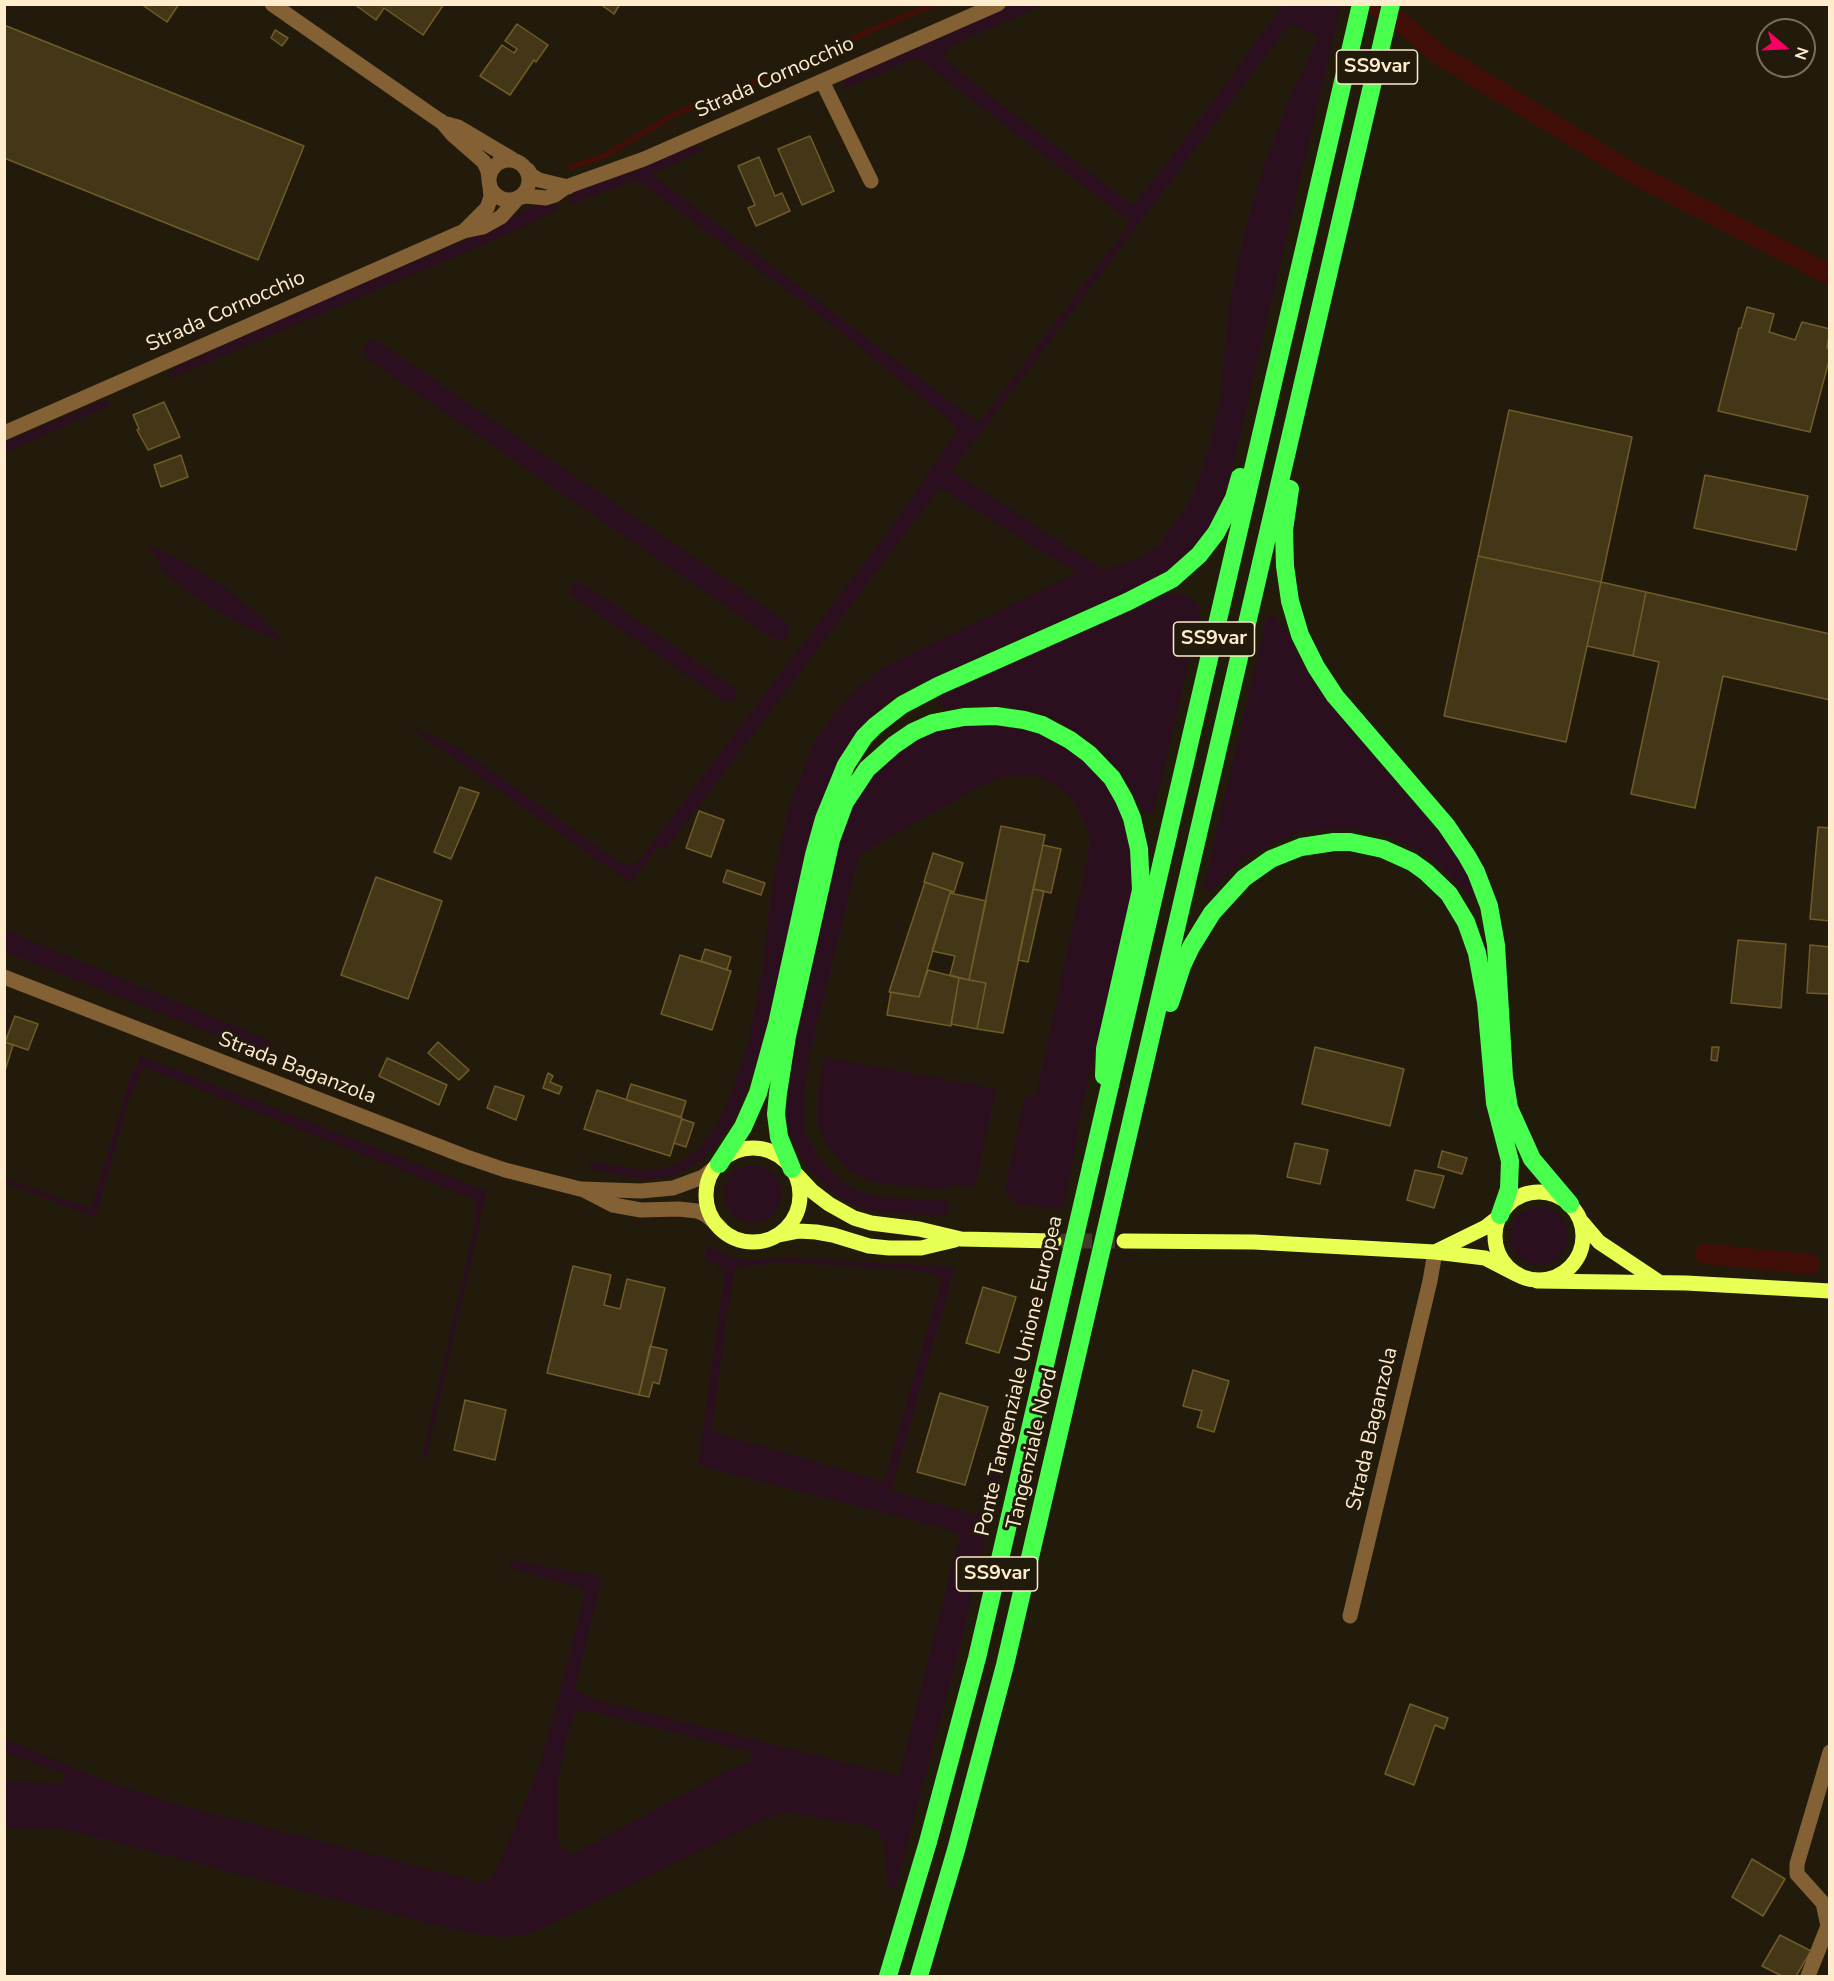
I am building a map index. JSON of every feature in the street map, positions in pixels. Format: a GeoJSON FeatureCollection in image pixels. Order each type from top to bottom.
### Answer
{"type":"FeatureCollection","features":[{"type":"Feature","properties":{"kind":"highway","name":"SS9var"},"geometry":{"type":"LineString","coordinates":[[1104,1109],[1361,4]]}},
{"type":"Feature","properties":{"kind":"highway","name":"SS9var"},"geometry":{"type":"LineString","coordinates":[[1125,1150],[1391,4]]}},
{"type":"Feature","properties":{"kind":"highway"},"geometry":{"type":"LineString","coordinates":[[1332,260],[1319,355],[1286,511],[1284,566],[1290,601],[1300,635],[1325,682],[1357,723],[1446,825],[1476,872],[1489,906],[1496,945],[1505,1089],[1509,1108],[1532,1159],[1574,1209]]}},
{"type":"Feature","properties":{"kind":"highway"},"geometry":{"type":"LineString","coordinates":[[719,1164],[743,1127],[759,1094],[777,1024],[818,837],[837,784],[854,751],[875,726],[920,695],[957,676],[1135,599],[1159,587],[1182,571],[1207,545],[1229,510],[1238,487],[1254,415],[1275,374]]}},
{"type":"Feature","properties":{"kind":"highway"},"geometry":{"type":"LineString","coordinates":[[792,1169],[778,1131],[776,1114],[778,1093],[792,1014],[835,826],[854,786],[867,769],[885,752],[913,732],[933,723],[953,718],[1005,716],[1033,722],[1060,734],[1080,746],[1105,770],[1119,789],[1132,818],[1141,859],[1141,890],[1105,1049],[1104,1109]]}},
{"type":"Feature","properties":{"kind":"highway"},"geometry":{"type":"LineString","coordinates":[[1125,1150],[1150,1094],[1171,1002],[1182,966],[1201,929],[1221,901],[1257,867],[1286,852],[1317,843],[1368,845],[1398,854],[1432,877],[1458,907],[1472,938],[1485,994],[1495,1103],[1510,1161],[1509,1189],[1500,1215]]}},
{"type":"Feature","properties":{"kind":"highway","name":"Ponte Tangenziale Unione Europea"},"geometry":{"type":"LineString","coordinates":[[888,1977],[928,1842],[977,1658],[1104,1109]]}},
{"type":"Feature","properties":{"kind":"highway","name":"Tangenziale Nord"},"geometry":{"type":"LineString","coordinates":[[919,1977],[960,1839],[1003,1677],[1125,1150]]}},
{"type":"Feature","properties":{"kind":"main road","name":"Strada Baganzola"},"geometry":{"type":"LineString","coordinates":[[719,1164],[738,1151],[760,1149],[775,1154],[820,1198],[854,1218],[880,1225],[919,1229],[961,1239],[1054,1241]]}},
{"type":"Feature","properties":{"kind":"main road"},"geometry":{"type":"LineString","coordinates":[[719,1164],[710,1177],[707,1200],[711,1215],[720,1227]]}},
{"type":"Feature","properties":{"kind":"main road"},"geometry":{"type":"LineString","coordinates":[[776,1236],[793,1220],[799,1206],[798,1183],[792,1169]]}},
{"type":"Feature","properties":{"kind":"main road"},"geometry":{"type":"LineString","coordinates":[[1435,1252],[1486,1227],[1515,1199],[1529,1193],[1551,1193],[1574,1209],[1599,1242],[1659,1282]]}},
{"type":"Feature","properties":{"kind":"main road"},"geometry":{"type":"LineString","coordinates":[[1537,1281],[1558,1276],[1575,1263],[1583,1243],[1583,1229],[1574,1209]]}},
{"type":"Feature","properties":{"kind":"main road"},"geometry":{"type":"LineString","coordinates":[[1500,1215],[1496,1229],[1496,1244],[1500,1258],[1516,1274]]}},
{"type":"Feature","properties":{"kind":"main road","name":"Strada Baganzola"},"geometry":{"type":"LineString","coordinates":[[720,1227],[732,1236],[746,1241],[762,1241],[791,1232],[816,1232],[869,1246],[921,1248],[961,1239]]}},
{"type":"Feature","properties":{"kind":"main road"},"geometry":{"type":"LineString","coordinates":[[1124,1241],[1254,1242],[1435,1252],[1485,1258],[1516,1274],[1537,1281],[1659,1282],[1830,1292]]}},
{"type":"Feature","properties":{"kind":"street"},"geometry":{"type":"LineString","coordinates":[[272,4],[441,121],[460,128],[524,165],[536,179],[568,187]]}},
{"type":"Feature","properties":{"kind":"street","name":"Strada Cornocchio"},"geometry":{"type":"LineString","coordinates":[[490,184],[500,198],[506,200],[526,196],[550,197],[568,187],[644,159],[998,4]]}},
{"type":"Feature","properties":{"kind":"street"},"geometry":{"type":"LineString","coordinates":[[822,81],[872,181]]}},
{"type":"Feature","properties":{"kind":"street"},"geometry":{"type":"LineString","coordinates":[[441,121],[452,134],[484,162],[490,184]]}},
{"type":"Feature","properties":{"kind":"street","name":"Strada Cornocchio"},"geometry":{"type":"LineString","coordinates":[[464,231],[488,208],[491,197],[490,173],[498,162],[512,159]]}},
{"type":"Feature","properties":{"kind":"street","name":"Strada Cornocchio"},"geometry":{"type":"LineString","coordinates":[[4,433],[464,231],[481,228],[496,221],[524,194],[530,183],[528,170]]}},
{"type":"Feature","properties":{"kind":"street","name":"Strada Baganzola"},"geometry":{"type":"LineString","coordinates":[[4,977],[448,1151],[504,1170],[579,1188],[641,1191],[673,1188],[703,1177],[719,1164]]}},
{"type":"Feature","properties":{"kind":"street","name":"Strada Baganzola"},"geometry":{"type":"LineString","coordinates":[[579,1188],[609,1204],[623,1207],[697,1211],[706,1215],[720,1227]]}},
{"type":"Feature","properties":{"kind":"street","name":"Strada Baganzola"},"geometry":{"type":"LineString","coordinates":[[1350,1616],[1435,1252]]}},
{"type":"Feature","properties":{"kind":"street"},"geometry":{"type":"LineString","coordinates":[[1808,1977],[1828,1926],[1823,1903],[1797,1874],[1797,1864],[1830,1752]]}},
{"type":"Feature","properties":{"kind":"shaded area"},"geometry":{"type":"Polygon","coordinates":[[[1014,5],[1044,5],[951,46],[942,58],[1133,206],[1283,5],[1341,5],[1228,487],[1210,527],[1194,547],[1165,572],[1143,584],[914,686],[889,701],[865,724],[845,750],[824,793],[764,1040],[746,1094],[734,1118],[715,1146],[702,1160],[673,1176],[646,1180],[591,1170],[589,1162],[637,1169],[660,1169],[671,1166],[700,1148],[719,1121],[731,1094],[752,1032],[750,1031],[763,968],[772,886],[787,814],[812,746],[833,715],[857,688],[886,666],[1077,573],[940,488],[666,849],[658,847],[630,883],[407,725],[459,748],[622,864],[633,865],[644,854],[890,529],[957,431],[950,421],[811,308],[642,184],[634,181],[569,205],[570,198],[575,192],[694,146],[702,147],[705,150],[651,174],[979,423],[1131,222],[917,58],[844,89],[843,84],[847,78],[1014,5]],[[1290,24],[952,471],[1104,570],[1141,558],[1158,545],[1184,511],[1195,490],[1220,402],[1229,305],[1247,223],[1264,166],[1288,103],[1318,37],[1290,24]]]}},
{"type":"Feature","properties":{"kind":"shaded area"},"geometry":{"type":"Polygon","coordinates":[[[548,202],[554,203],[557,210],[520,229],[169,379],[169,373],[174,368],[332,296],[475,236],[526,209],[548,202]]]}},
{"type":"Feature","properties":{"kind":"shaded area"},"geometry":{"type":"Polygon","coordinates":[[[370,340],[382,344],[785,620],[789,627],[788,636],[780,641],[772,638],[370,361],[363,350],[364,345],[370,340]]]}},
{"type":"Feature","properties":{"kind":"shaded area"},"geometry":{"type":"Polygon","coordinates":[[[104,400],[109,401],[111,405],[5,453],[5,442],[104,400]]]}},
{"type":"Feature","properties":{"kind":"shaded area"},"geometry":{"type":"Polygon","coordinates":[[[147,544],[179,558],[219,583],[262,618],[284,642],[245,627],[188,593],[162,569],[147,544]]]}},
{"type":"Feature","properties":{"kind":"shaded area"},"geometry":{"type":"Polygon","coordinates":[[[574,583],[586,585],[735,688],[737,694],[734,700],[724,701],[576,599],[570,593],[570,589],[574,583]]]}},
{"type":"Feature","properties":{"kind":"shaded area"},"geometry":{"type":"Polygon","coordinates":[[[1176,593],[1194,601],[1200,613],[1152,815],[1144,811],[1123,776],[1104,753],[1058,720],[1033,711],[1007,706],[946,709],[939,704],[939,697],[951,691],[1164,596],[1176,593]]]}},
{"type":"Feature","properties":{"kind":"shaded area"},"geometry":{"type":"Polygon","coordinates":[[[1269,615],[1273,615],[1283,625],[1303,664],[1328,702],[1452,849],[1471,883],[1475,895],[1473,899],[1438,864],[1414,847],[1385,835],[1351,828],[1301,832],[1273,843],[1248,857],[1210,891],[1206,891],[1204,887],[1212,850],[1269,615]]]}},
{"type":"Feature","properties":{"kind":"shaded area"},"geometry":{"type":"Polygon","coordinates":[[[969,725],[997,725],[1022,729],[1047,737],[1081,758],[1101,779],[1118,806],[1132,850],[1133,883],[1129,910],[1081,1111],[1073,1163],[1062,1209],[1016,1205],[1005,1190],[1025,1095],[1036,1096],[1090,846],[1090,837],[1079,811],[1069,796],[1048,781],[1029,775],[1002,777],[983,784],[859,855],[810,1054],[804,1095],[804,1129],[822,1162],[848,1186],[879,1197],[949,1203],[946,1215],[872,1211],[845,1201],[827,1188],[807,1167],[793,1141],[788,1127],[787,1099],[796,1035],[839,842],[850,808],[878,768],[907,745],[930,733],[969,725]]]}},
{"type":"Feature","properties":{"kind":"shaded area"},"geometry":{"type":"Polygon","coordinates":[[[4,929],[274,1043],[269,1056],[5,952],[4,929]]]}},
{"type":"Feature","properties":{"kind":"shaded area"},"geometry":{"type":"Polygon","coordinates":[[[140,1056],[487,1191],[426,1459],[422,1458],[475,1225],[476,1200],[144,1067],[128,1103],[96,1217],[5,1183],[5,1178],[91,1209],[133,1069],[136,1070],[140,1056]]]}},
{"type":"Feature","properties":{"kind":"shaded area"},"geometry":{"type":"Polygon","coordinates":[[[824,1057],[996,1089],[975,1187],[947,1185],[947,1189],[883,1184],[865,1179],[848,1169],[827,1145],[818,1125],[818,1095],[824,1057]]]}},
{"type":"Feature","properties":{"kind":"shaded area"},"geometry":{"type":"Polygon","coordinates":[[[753,1165],[764,1167],[777,1178],[782,1194],[780,1205],[769,1218],[753,1223],[742,1221],[729,1210],[724,1194],[726,1183],[737,1170],[753,1165]]]}},
{"type":"Feature","properties":{"kind":"shaded area"},"geometry":{"type":"Polygon","coordinates":[[[1539,1207],[1550,1209],[1560,1215],[1566,1225],[1568,1236],[1566,1247],[1560,1257],[1550,1263],[1539,1265],[1528,1263],[1518,1257],[1512,1247],[1510,1236],[1512,1225],[1518,1215],[1528,1209],[1539,1207]]]}},
{"type":"Feature","properties":{"kind":"shaded area"},"geometry":{"type":"Polygon","coordinates":[[[707,1245],[723,1254],[744,1260],[779,1257],[955,1267],[891,1491],[978,1515],[1018,1374],[1024,1376],[958,1654],[895,1890],[888,1887],[884,1841],[878,1832],[868,1826],[780,1814],[767,1818],[543,1928],[523,1935],[503,1937],[419,1921],[72,1831],[45,1827],[5,1828],[5,1782],[63,1783],[66,1774],[5,1753],[5,1739],[106,1781],[175,1804],[475,1881],[489,1880],[497,1869],[541,1763],[584,1598],[584,1592],[578,1587],[509,1568],[511,1560],[602,1577],[575,1689],[589,1698],[899,1776],[960,1536],[950,1530],[698,1465],[725,1270],[717,1267],[717,1264],[705,1261],[707,1245]],[[780,1262],[735,1268],[712,1427],[714,1432],[884,1482],[942,1279],[930,1273],[914,1270],[780,1262]],[[590,1711],[575,1712],[567,1736],[558,1779],[557,1843],[572,1855],[723,1773],[753,1760],[751,1752],[590,1711]]]}},
{"type":"Feature","properties":{"kind":"building"},"geometry":{"type":"Polygon","coordinates":[[[141,4],[179,4],[167,22],[141,4]]]}},
{"type":"Feature","properties":{"kind":"building"},"geometry":{"type":"Polygon","coordinates":[[[354,4],[444,4],[423,35],[384,8],[376,20],[354,4]]]}},
{"type":"Feature","properties":{"kind":"building"},"geometry":{"type":"Polygon","coordinates":[[[600,4],[620,4],[614,14],[600,4]]]}},
{"type":"Feature","properties":{"kind":"building"},"geometry":{"type":"Polygon","coordinates":[[[517,24],[548,45],[536,62],[534,60],[510,95],[480,76],[502,45],[514,53],[517,49],[505,41],[517,24]]]}},
{"type":"Feature","properties":{"kind":"building"},"geometry":{"type":"Polygon","coordinates":[[[4,25],[304,146],[258,260],[4,158],[4,25]]]}},
{"type":"Feature","properties":{"kind":"building"},"geometry":{"type":"Polygon","coordinates":[[[275,30],[288,38],[282,46],[271,38],[275,30]]]}},
{"type":"Feature","properties":{"kind":"building"},"geometry":{"type":"Polygon","coordinates":[[[810,136],[834,191],[802,205],[778,149],[810,136]]]}},
{"type":"Feature","properties":{"kind":"building"},"geometry":{"type":"Polygon","coordinates":[[[759,157],[775,196],[782,193],[790,211],[756,226],[748,208],[755,205],[738,166],[759,157]]]}},
{"type":"Feature","properties":{"kind":"building"},"geometry":{"type":"Polygon","coordinates":[[[1747,307],[1774,314],[1769,332],[1795,340],[1802,322],[1830,329],[1827,348],[1830,348],[1830,357],[1810,432],[1718,411],[1739,328],[1741,328],[1747,307]]]}},
{"type":"Feature","properties":{"kind":"building"},"geometry":{"type":"Polygon","coordinates":[[[164,402],[180,437],[148,450],[137,430],[139,429],[133,415],[164,402]]]}},
{"type":"Feature","properties":{"kind":"building"},"geometry":{"type":"Polygon","coordinates":[[[1509,410],[1632,437],[1601,582],[1478,556],[1509,410]]]}},
{"type":"Feature","properties":{"kind":"building"},"geometry":{"type":"Polygon","coordinates":[[[181,455],[188,477],[161,487],[154,465],[181,455]]]}},
{"type":"Feature","properties":{"kind":"building"},"geometry":{"type":"Polygon","coordinates":[[[1705,475],[1808,496],[1796,550],[1694,528],[1705,475]]]}},
{"type":"Feature","properties":{"kind":"building"},"geometry":{"type":"Polygon","coordinates":[[[1478,556],[1601,582],[1566,742],[1444,716],[1478,556]]]}},
{"type":"Feature","properties":{"kind":"building"},"geometry":{"type":"Polygon","coordinates":[[[1601,582],[1646,592],[1633,656],[1587,646],[1601,582]]]}},
{"type":"Feature","properties":{"kind":"building"},"geometry":{"type":"Polygon","coordinates":[[[1646,592],[1830,634],[1830,700],[1723,676],[1695,808],[1631,794],[1659,662],[1633,656],[1646,592]]]}},
{"type":"Feature","properties":{"kind":"building"},"geometry":{"type":"Polygon","coordinates":[[[460,787],[479,793],[451,859],[434,852],[460,787]]]}},
{"type":"Feature","properties":{"kind":"building"},"geometry":{"type":"Polygon","coordinates":[[[699,811],[724,820],[711,857],[686,848],[699,811]]]}},
{"type":"Feature","properties":{"kind":"building"},"geometry":{"type":"Polygon","coordinates":[[[1001,826],[1045,835],[1003,1033],[977,1029],[986,983],[969,980],[1001,826]]]}},
{"type":"Feature","properties":{"kind":"building"},"geometry":{"type":"Polygon","coordinates":[[[1818,827],[1830,828],[1830,921],[1810,919],[1818,827]]]}},
{"type":"Feature","properties":{"kind":"building"},"geometry":{"type":"Polygon","coordinates":[[[1043,845],[1061,849],[1051,893],[1033,889],[1043,845]]]}},
{"type":"Feature","properties":{"kind":"building"},"geometry":{"type":"Polygon","coordinates":[[[933,853],[963,863],[954,892],[924,882],[933,853]]]}},
{"type":"Feature","properties":{"kind":"building"},"geometry":{"type":"Polygon","coordinates":[[[727,870],[765,883],[761,895],[723,882],[727,870]]]}},
{"type":"Feature","properties":{"kind":"building"},"geometry":{"type":"Polygon","coordinates":[[[376,877],[442,901],[408,999],[341,975],[376,877]]]}},
{"type":"Feature","properties":{"kind":"building"},"geometry":{"type":"Polygon","coordinates":[[[925,882],[953,892],[950,893],[919,997],[889,992],[925,882]]]}},
{"type":"Feature","properties":{"kind":"building"},"geometry":{"type":"Polygon","coordinates":[[[1033,889],[1044,891],[1028,962],[1018,960],[1033,889]]]}},
{"type":"Feature","properties":{"kind":"building"},"geometry":{"type":"Polygon","coordinates":[[[950,893],[986,901],[969,980],[950,975],[955,956],[932,951],[950,893]]]}},
{"type":"Feature","properties":{"kind":"building"},"geometry":{"type":"Polygon","coordinates":[[[1738,940],[1786,944],[1781,1008],[1731,1003],[1738,940]]]}},
{"type":"Feature","properties":{"kind":"building"},"geometry":{"type":"Polygon","coordinates":[[[1810,945],[1830,947],[1830,994],[1807,993],[1810,945]]]}},
{"type":"Feature","properties":{"kind":"building"},"geometry":{"type":"Polygon","coordinates":[[[705,949],[731,957],[727,970],[701,961],[705,949]]]}},
{"type":"Feature","properties":{"kind":"building"},"geometry":{"type":"Polygon","coordinates":[[[680,955],[731,971],[712,1030],[661,1014],[680,955]]]}},
{"type":"Feature","properties":{"kind":"building"},"geometry":{"type":"Polygon","coordinates":[[[928,970],[959,978],[951,1026],[887,1015],[891,992],[919,997],[928,970]]]}},
{"type":"Feature","properties":{"kind":"building"},"geometry":{"type":"Polygon","coordinates":[[[959,978],[986,983],[977,1029],[951,1024],[959,978]]]}},
{"type":"Feature","properties":{"kind":"building"},"geometry":{"type":"Polygon","coordinates":[[[15,1016],[38,1024],[28,1050],[5,1042],[15,1016]]]}},
{"type":"Feature","properties":{"kind":"building"},"geometry":{"type":"Polygon","coordinates":[[[4,1037],[7,1038],[5,1042],[13,1045],[4,1074],[4,1037]]]}},
{"type":"Feature","properties":{"kind":"building"},"geometry":{"type":"Polygon","coordinates":[[[438,1042],[469,1070],[459,1080],[428,1053],[438,1042]]]}},
{"type":"Feature","properties":{"kind":"building"},"geometry":{"type":"Polygon","coordinates":[[[1315,1047],[1404,1069],[1390,1126],[1302,1104],[1315,1047]]]}},
{"type":"Feature","properties":{"kind":"building"},"geometry":{"type":"Polygon","coordinates":[[[1712,1047],[1719,1047],[1717,1061],[1711,1060],[1712,1047]]]}},
{"type":"Feature","properties":{"kind":"building"},"geometry":{"type":"Polygon","coordinates":[[[387,1058],[447,1085],[439,1105],[379,1076],[387,1058]]]}},
{"type":"Feature","properties":{"kind":"building"},"geometry":{"type":"Polygon","coordinates":[[[548,1073],[553,1076],[550,1082],[562,1087],[559,1094],[543,1088],[548,1073]]]}},
{"type":"Feature","properties":{"kind":"building"},"geometry":{"type":"Polygon","coordinates":[[[631,1084],[686,1101],[681,1117],[626,1100],[631,1084]]]}},
{"type":"Feature","properties":{"kind":"building"},"geometry":{"type":"Polygon","coordinates":[[[495,1086],[524,1096],[516,1120],[487,1108],[495,1086]]]}},
{"type":"Feature","properties":{"kind":"building"},"geometry":{"type":"Polygon","coordinates":[[[597,1090],[682,1118],[670,1156],[584,1129],[597,1090]]]}},
{"type":"Feature","properties":{"kind":"building"},"geometry":{"type":"Polygon","coordinates":[[[682,1119],[694,1123],[686,1147],[674,1143],[682,1119]]]}},
{"type":"Feature","properties":{"kind":"building"},"geometry":{"type":"Polygon","coordinates":[[[1295,1143],[1328,1150],[1320,1184],[1287,1177],[1295,1143]]]}},
{"type":"Feature","properties":{"kind":"building"},"geometry":{"type":"Polygon","coordinates":[[[1442,1151],[1467,1158],[1462,1174],[1438,1167],[1442,1151]]]}},
{"type":"Feature","properties":{"kind":"building"},"geometry":{"type":"Polygon","coordinates":[[[1415,1170],[1444,1176],[1434,1208],[1407,1200],[1415,1170]]]}},
{"type":"Feature","properties":{"kind":"building"},"geometry":{"type":"Polygon","coordinates":[[[573,1266],[611,1275],[604,1305],[620,1309],[627,1279],[665,1288],[639,1395],[547,1373],[573,1266]]]}},
{"type":"Feature","properties":{"kind":"building"},"geometry":{"type":"Polygon","coordinates":[[[983,1287],[1016,1297],[999,1353],[966,1343],[983,1287]]]}},
{"type":"Feature","properties":{"kind":"building"},"geometry":{"type":"Polygon","coordinates":[[[650,1346],[667,1350],[659,1384],[653,1382],[649,1397],[639,1395],[650,1346]]]}},
{"type":"Feature","properties":{"kind":"building"},"geometry":{"type":"Polygon","coordinates":[[[1193,1370],[1229,1381],[1214,1432],[1197,1427],[1202,1411],[1183,1406],[1193,1370]]]}},
{"type":"Feature","properties":{"kind":"building"},"geometry":{"type":"Polygon","coordinates":[[[940,1393],[988,1407],[965,1485],[917,1472],[940,1393]]]}},
{"type":"Feature","properties":{"kind":"building"},"geometry":{"type":"Polygon","coordinates":[[[465,1400],[506,1410],[495,1460],[454,1450],[465,1400]]]}},
{"type":"Feature","properties":{"kind":"building"},"geometry":{"type":"Polygon","coordinates":[[[1410,1704],[1448,1718],[1444,1729],[1435,1725],[1414,1785],[1385,1774],[1410,1704]]]}},
{"type":"Feature","properties":{"kind":"building"},"geometry":{"type":"Polygon","coordinates":[[[1752,1859],[1785,1879],[1763,1916],[1732,1897],[1752,1859]]]}},
{"type":"Feature","properties":{"kind":"building"},"geometry":{"type":"Polygon","coordinates":[[[1780,1935],[1811,1951],[1796,1976],[1782,1976],[1762,1966],[1780,1935]]]}},
{"type":"Feature","properties":{"kind":"waterway"},"geometry":{"type":"LineString","coordinates":[[571,167],[604,156],[675,114],[800,64],[867,32],[934,4]]}},
{"type":"Feature","properties":{"kind":"waterway"},"geometry":{"type":"LineString","coordinates":[[1374,4],[1407,27],[1438,54],[1638,176],[1830,275]]}},
{"type":"Feature","properties":{"kind":"waterway"},"geometry":{"type":"LineString","coordinates":[[1705,1254],[1810,1264]]}},
{"type":"Feature","properties":{"kind":"tunnel"},"geometry":{"type":"LineString","coordinates":[[1054,1241],[1124,1241]]}}]}
